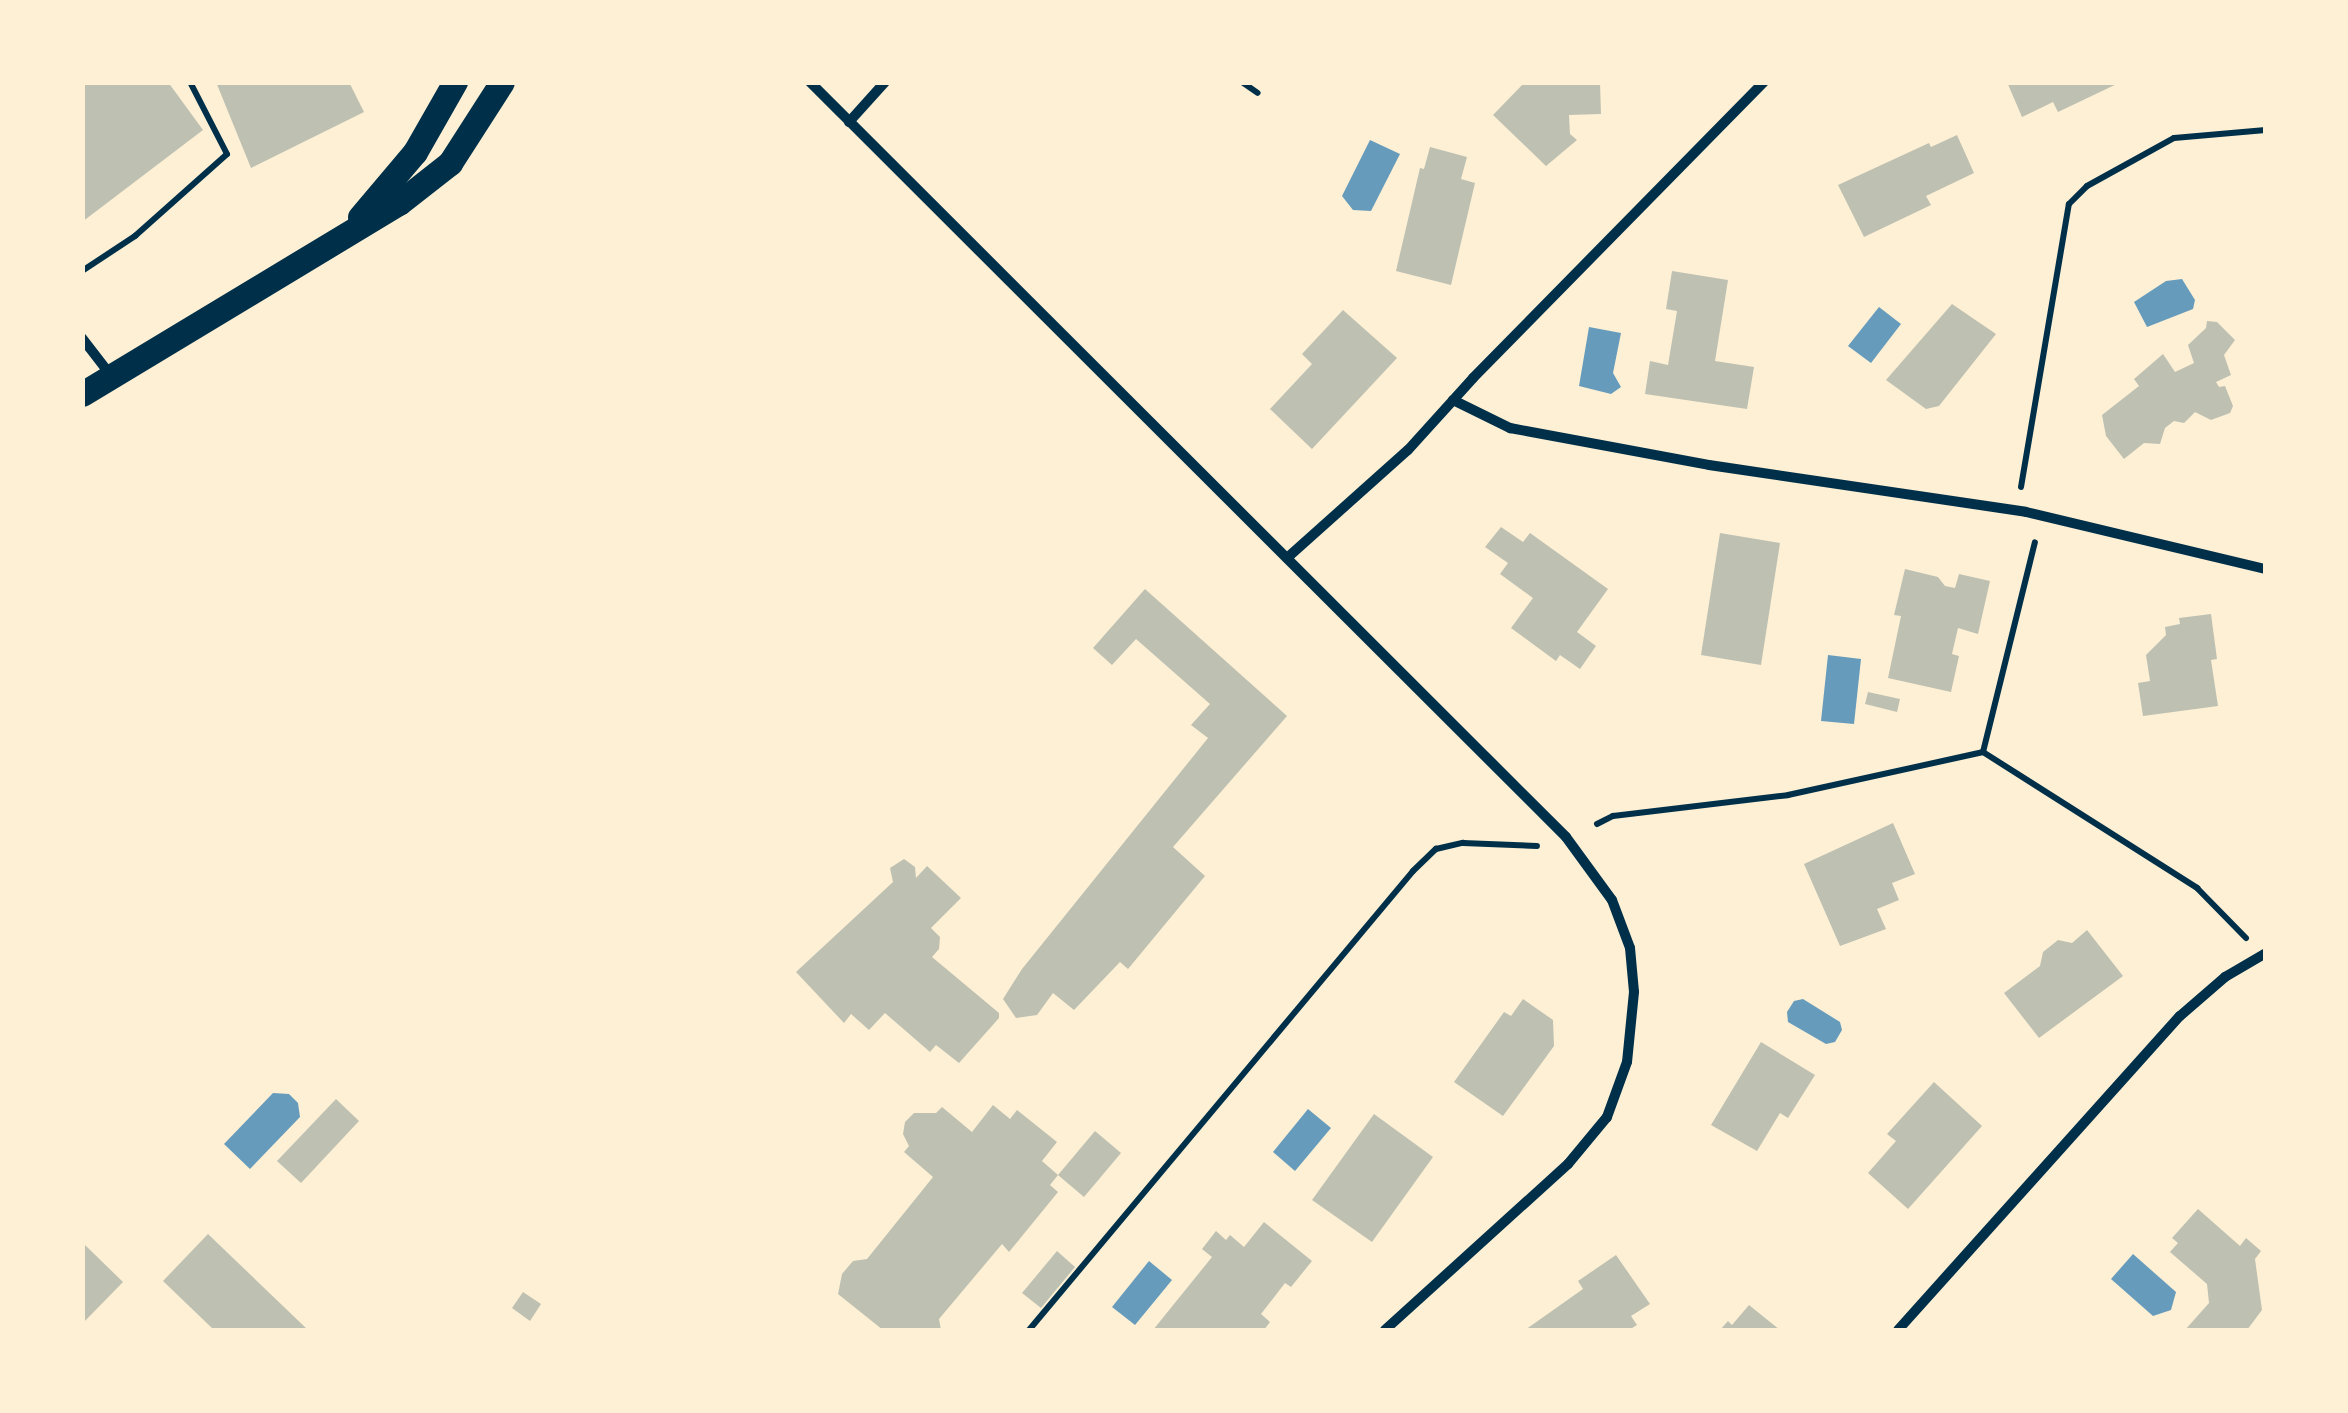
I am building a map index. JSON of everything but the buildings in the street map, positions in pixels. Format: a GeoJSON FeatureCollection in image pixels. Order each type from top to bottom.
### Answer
{"type":"FeatureCollection","features":[{"type":"Feature","properties":{"kind":"main road"},"geometry":{"type":"LineString","coordinates":[[320,254],[375,202],[415,152],[455,82]]}},
{"type":"Feature","properties":{"kind":"main road"},"geometry":{"type":"LineString","coordinates":[[82,394],[399,203],[450,163],[502,82]]}},
{"type":"Feature","properties":{"kind":"street"},"geometry":{"type":"LineString","coordinates":[[810,82],[1566,837],[1612,900],[1630,948],[1634,992],[1628,1062],[1607,1116],[1568,1164],[1385,1330]]}},
{"type":"Feature","properties":{"kind":"street"},"geometry":{"type":"LineString","coordinates":[[849,122],[885,82]]}},
{"type":"Feature","properties":{"kind":"street"},"geometry":{"type":"LineString","coordinates":[[1286,558],[1408,450],[1764,82]]}},
{"type":"Feature","properties":{"kind":"street"},"geometry":{"type":"LineString","coordinates":[[82,338],[112,377]]}},
{"type":"Feature","properties":{"kind":"street"},"geometry":{"type":"LineString","coordinates":[[1453,400],[1510,428],[1708,466],[2026,512],[2266,569]]}},
{"type":"Feature","properties":{"kind":"street"},"geometry":{"type":"LineString","coordinates":[[1898,1330],[2180,1016],[2225,976],[2263,954]]}},
{"type":"Feature","properties":{"kind":"path"},"geometry":{"type":"LineString","coordinates":[[82,271],[135,236],[227,154],[190,82]]}},
{"type":"Feature","properties":{"kind":"path"},"geometry":{"type":"LineString","coordinates":[[1242,82],[1258,94]]}},
{"type":"Feature","properties":{"kind":"path"},"geometry":{"type":"LineString","coordinates":[[2020,491],[2069,204],[2087,186],[2174,138],[2266,130]]}},
{"type":"Feature","properties":{"kind":"path"},"geometry":{"type":"LineString","coordinates":[[1983,752],[2035,540]]}},
{"type":"Feature","properties":{"kind":"path"},"geometry":{"type":"LineString","coordinates":[[1598,824],[1613,816],[1788,795],[1983,752],[2198,888],[2263,954]]}},
{"type":"Feature","properties":{"kind":"path"},"geometry":{"type":"LineString","coordinates":[[1028,1330],[1412,870],[1436,849],[1463,843],[1543,846]]}},
{"type":"Feature","properties":{"kind":"water"},"geometry":{"type":"Polygon","coordinates":[[[1370,140],[1400,154],[1371,211],[1353,210],[1342,196],[1370,140]]]}},
{"type":"Feature","properties":{"kind":"water"},"geometry":{"type":"Polygon","coordinates":[[[2182,279],[2195,300],[2193,309],[2147,327],[2134,302],[2166,281],[2182,279]]]}},
{"type":"Feature","properties":{"kind":"water"},"geometry":{"type":"Polygon","coordinates":[[[1879,307],[1901,324],[1871,363],[1848,346],[1879,307]]]}},
{"type":"Feature","properties":{"kind":"water"},"geometry":{"type":"Polygon","coordinates":[[[1589,327],[1621,333],[1613,373],[1621,387],[1611,394],[1579,386],[1589,327]]]}},
{"type":"Feature","properties":{"kind":"water"},"geometry":{"type":"Polygon","coordinates":[[[1828,655],[1861,659],[1854,724],[1821,721],[1828,655]]]}},
{"type":"Feature","properties":{"kind":"water"},"geometry":{"type":"Polygon","coordinates":[[[1803,999],[1840,1022],[1842,1030],[1835,1042],[1826,1044],[1788,1022],[1787,1012],[1794,1001],[1803,999]]]}},
{"type":"Feature","properties":{"kind":"water"},"geometry":{"type":"Polygon","coordinates":[[[273,1093],[289,1094],[298,1103],[300,1117],[250,1169],[224,1144],[273,1093]]]}},
{"type":"Feature","properties":{"kind":"water"},"geometry":{"type":"Polygon","coordinates":[[[1308,1109],[1331,1128],[1295,1171],[1273,1152],[1308,1109]]]}},
{"type":"Feature","properties":{"kind":"water"},"geometry":{"type":"Polygon","coordinates":[[[2133,1254],[2176,1292],[2171,1310],[2153,1316],[2111,1279],[2133,1254]]]}},
{"type":"Feature","properties":{"kind":"water"},"geometry":{"type":"Polygon","coordinates":[[[1149,1261],[1172,1280],[1135,1325],[1112,1307],[1149,1261]]]}}]}
